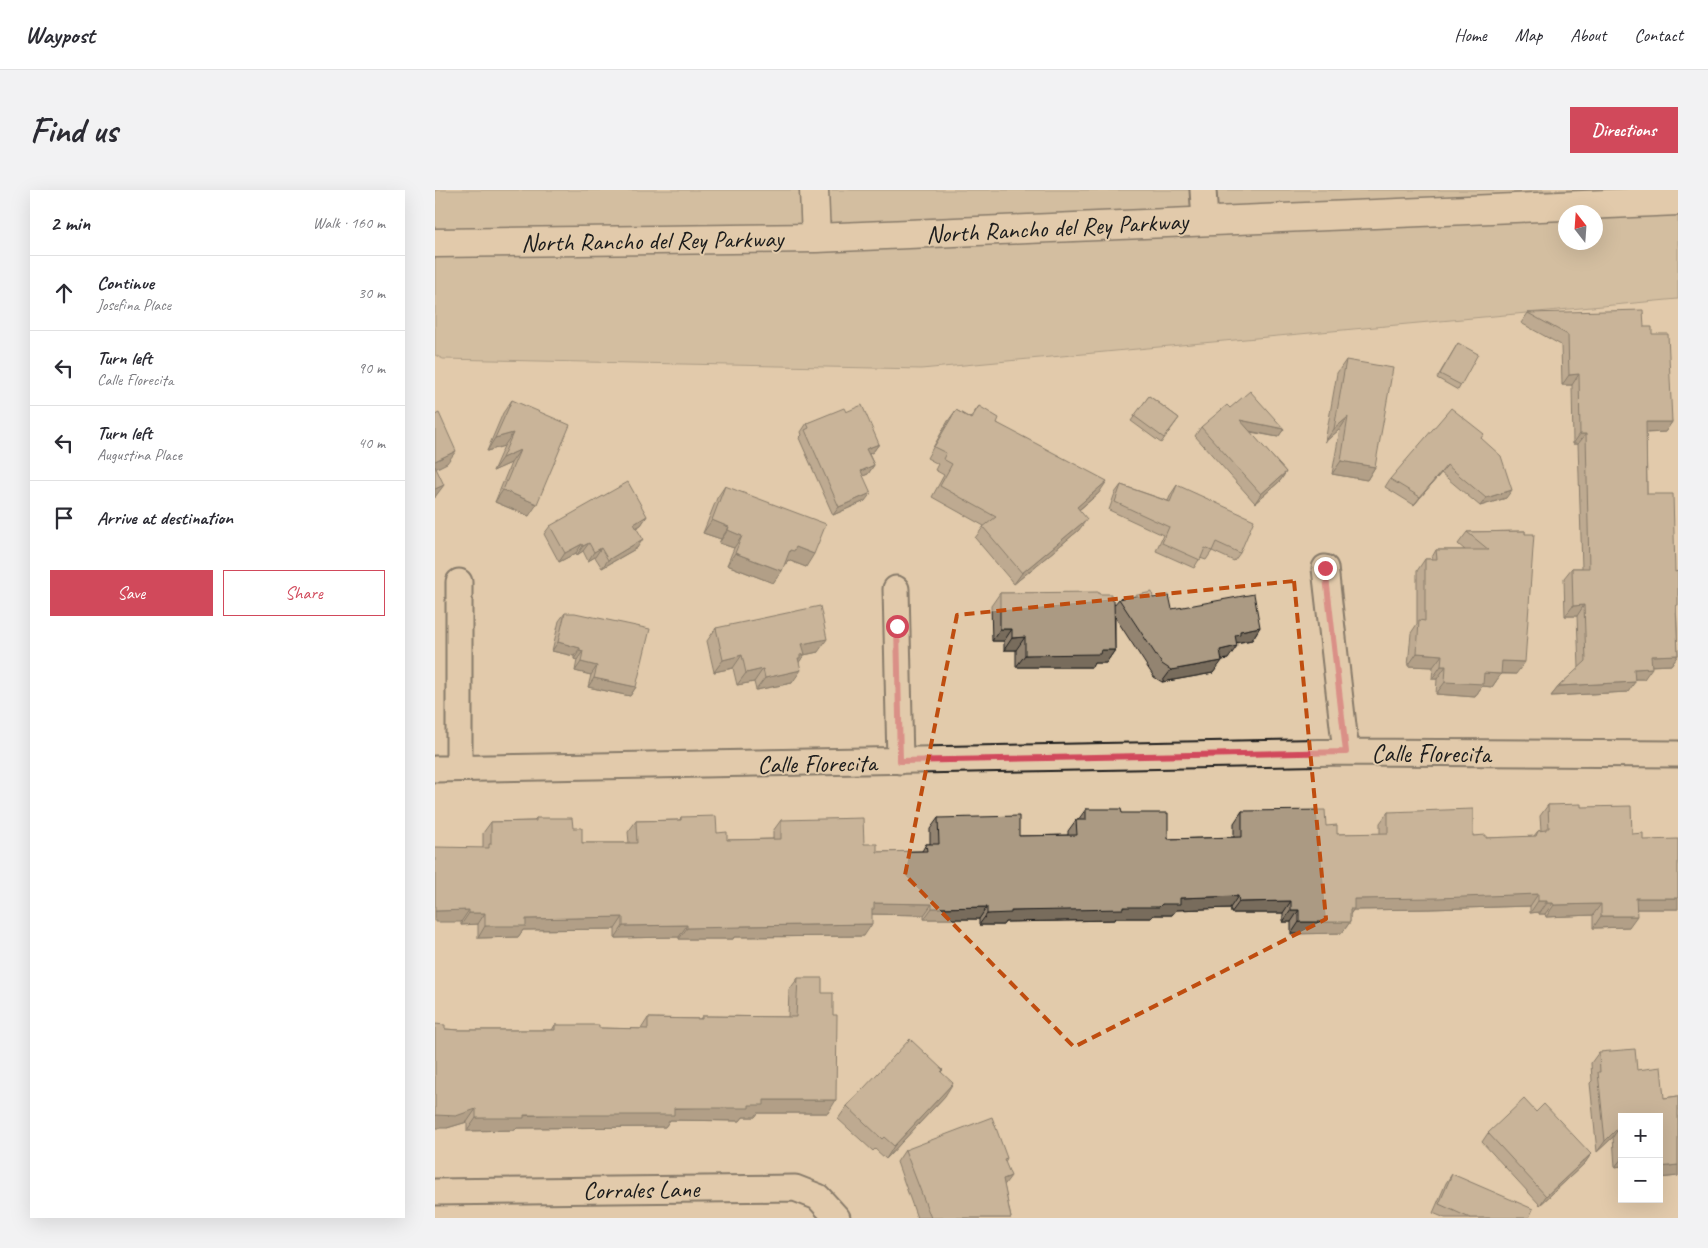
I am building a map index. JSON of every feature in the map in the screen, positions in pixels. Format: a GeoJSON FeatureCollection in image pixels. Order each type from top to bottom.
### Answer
{"type":"FeatureCollection","features":[{"type":"Feature","properties":{"kind":"street"},"geometry":{"type":"LineString","coordinates":[[814,190],[816,238]]}},
{"type":"Feature","properties":{"kind":"street"},"geometry":{"type":"LineString","coordinates":[[1203,190],[1205,220]]}},
{"type":"Feature","properties":{"kind":"street","name":"North Rancho del Rey Parkway"},"geometry":{"type":"LineString","coordinates":[[435,244],[816,238],[1678,201]]}},
{"type":"Feature","properties":{"kind":"street"},"geometry":{"type":"LineString","coordinates":[[1325,568],[1346,752]]}},
{"type":"Feature","properties":{"kind":"street"},"geometry":{"type":"LineString","coordinates":[[447,768],[459,582]]}},
{"type":"Feature","properties":{"kind":"street"},"geometry":{"type":"LineString","coordinates":[[896,589],[900,761]]}},
{"type":"Feature","properties":{"kind":"street","name":"Calle Florecita"},"geometry":{"type":"LineString","coordinates":[[447,768],[1346,752],[1678,754]]}},
{"type":"Feature","properties":{"kind":"street","name":"Corrales Lane"},"geometry":{"type":"LineString","coordinates":[[435,1192],[795,1188],[818,1197],[837,1218]]}},
{"type":"Feature","properties":{"kind":"highlighted area"},"geometry":{"type":"Polygon","coordinates":[[[1294,581],[1326,919],[1074,1047],[905,875],[957,615],[1294,581]]]}},
{"type":"Feature","properties":{"kind":"shaded area"},"geometry":{"type":"Polygon","coordinates":[[[435,190],[1678,190],[1678,299],[921,369],[443,359],[435,355],[435,190]]]}},
{"type":"Feature","properties":{"kind":"building"},"geometry":{"type":"Polygon","coordinates":[[[1643,310],[1644,327],[1652,327],[1652,334],[1668,334],[1672,422],[1646,422],[1647,494],[1673,494],[1675,572],[1678,571],[1678,605],[1676,605],[1678,655],[1651,656],[1652,668],[1634,669],[1635,682],[1559,686],[1586,661],[1584,605],[1573,606],[1572,568],[1589,568],[1586,434],[1580,434],[1579,374],[1569,375],[1568,335],[1528,313],[1643,310]]]}},
{"type":"Feature","properties":{"kind":"building"},"geometry":{"type":"Polygon","coordinates":[[[1458,343],[1478,354],[1461,385],[1440,374],[1458,343]]]}},
{"type":"Feature","properties":{"kind":"building"},"geometry":{"type":"Polygon","coordinates":[[[1346,360],[1393,368],[1375,467],[1341,461],[1348,417],[1334,429],[1346,360]]]}},
{"type":"Feature","properties":{"kind":"building"},"geometry":{"type":"Polygon","coordinates":[[[1250,391],[1284,429],[1240,420],[1286,472],[1261,494],[1201,427],[1227,405],[1230,408],[1250,391]]]}},
{"type":"Feature","properties":{"kind":"building"},"geometry":{"type":"Polygon","coordinates":[[[1149,396],[1179,418],[1164,438],[1134,416],[1149,396]]]}},
{"type":"Feature","properties":{"kind":"building"},"geometry":{"type":"Polygon","coordinates":[[[512,400],[570,425],[537,504],[503,490],[520,450],[502,458],[513,433],[495,438],[512,400]]]}},
{"type":"Feature","properties":{"kind":"building"},"geometry":{"type":"Polygon","coordinates":[[[862,405],[879,444],[866,449],[874,465],[861,471],[871,493],[839,507],[805,430],[809,428],[807,423],[844,408],[846,412],[862,405]]]}},
{"type":"Feature","properties":{"kind":"building"},"geometry":{"type":"Polygon","coordinates":[[[979,406],[999,418],[997,423],[1107,481],[1077,507],[1087,519],[1022,573],[983,527],[996,517],[940,486],[952,464],[943,459],[946,453],[934,447],[956,410],[971,419],[979,406]]]}},
{"type":"Feature","properties":{"kind":"building"},"geometry":{"type":"Polygon","coordinates":[[[1451,408],[1484,434],[1481,438],[1501,456],[1512,490],[1486,498],[1447,465],[1420,497],[1390,479],[1451,408]]]}},
{"type":"Feature","properties":{"kind":"building"},"geometry":{"type":"Polygon","coordinates":[[[439,413],[456,451],[435,461],[435,415],[439,413]]]}},
{"type":"Feature","properties":{"kind":"building"},"geometry":{"type":"Polygon","coordinates":[[[435,466],[444,485],[435,489],[435,466]]]}},
{"type":"Feature","properties":{"kind":"building"},"geometry":{"type":"Polygon","coordinates":[[[628,482],[647,516],[634,524],[643,539],[608,560],[601,548],[594,552],[589,543],[583,546],[582,544],[565,553],[550,526],[628,482]]]}},
{"type":"Feature","properties":{"kind":"building"},"geometry":{"type":"Polygon","coordinates":[[[1121,485],[1170,502],[1177,485],[1254,520],[1240,553],[1216,542],[1212,551],[1205,548],[1200,560],[1162,543],[1169,527],[1115,502],[1121,485]]]}},
{"type":"Feature","properties":{"kind":"building"},"geometry":{"type":"Polygon","coordinates":[[[725,486],[826,524],[814,554],[796,547],[794,551],[790,550],[782,571],[735,553],[742,536],[728,530],[729,527],[712,520],[725,486]]]}},
{"type":"Feature","properties":{"kind":"building"},"geometry":{"type":"Polygon","coordinates":[[[1525,531],[1525,534],[1534,534],[1525,662],[1502,661],[1501,674],[1484,673],[1483,684],[1445,682],[1446,666],[1441,666],[1442,655],[1417,653],[1419,620],[1425,621],[1425,559],[1437,559],[1436,550],[1489,550],[1467,532],[1525,531]]]}},
{"type":"Feature","properties":{"kind":"building"},"geometry":{"type":"Polygon","coordinates":[[[1099,592],[1099,594],[1111,594],[1111,600],[1114,600],[1115,650],[1101,650],[1100,654],[1025,655],[1025,637],[1012,638],[1012,629],[1000,629],[1000,593],[1099,592]]]}},
{"type":"Feature","properties":{"kind":"building"},"geometry":{"type":"Polygon","coordinates":[[[1152,592],[1153,598],[1169,595],[1172,609],[1254,594],[1260,627],[1240,631],[1240,634],[1235,635],[1237,646],[1220,650],[1222,661],[1171,670],[1162,664],[1119,599],[1152,592]]]}},
{"type":"Feature","properties":{"kind":"building"},"geometry":{"type":"Polygon","coordinates":[[[820,606],[827,639],[802,644],[805,654],[800,655],[800,658],[798,658],[801,670],[765,678],[763,669],[746,673],[742,655],[723,660],[716,628],[820,606]]]}},
{"type":"Feature","properties":{"kind":"building"},"geometry":{"type":"Polygon","coordinates":[[[565,613],[575,613],[650,629],[636,687],[594,678],[597,666],[581,662],[583,651],[580,648],[558,642],[565,613]]]}},
{"type":"Feature","properties":{"kind":"building"},"geometry":{"type":"Polygon","coordinates":[[[1581,804],[1581,807],[1631,806],[1632,834],[1643,833],[1643,840],[1678,839],[1678,898],[1636,898],[1637,916],[1601,916],[1601,904],[1554,905],[1553,903],[1547,903],[1547,901],[1538,901],[1538,894],[1354,899],[1354,909],[1350,909],[1350,922],[1299,922],[1299,910],[1291,910],[1291,901],[1239,902],[1238,896],[1180,898],[1180,904],[1162,904],[1159,907],[1011,911],[1011,913],[987,914],[987,907],[932,908],[932,904],[874,903],[872,924],[741,927],[687,928],[687,925],[623,926],[623,917],[526,919],[526,926],[485,926],[485,913],[469,913],[469,910],[435,911],[435,847],[489,848],[489,844],[491,844],[491,822],[536,821],[536,818],[572,818],[573,828],[582,828],[582,843],[637,843],[636,821],[681,820],[681,817],[716,816],[717,833],[727,832],[727,840],[781,839],[781,820],[863,818],[864,844],[877,844],[877,852],[927,851],[926,844],[939,844],[938,818],[1019,816],[1019,836],[1077,835],[1076,820],[1086,820],[1086,809],[1121,809],[1122,813],[1168,813],[1168,839],[1242,837],[1242,811],[1325,810],[1326,826],[1337,825],[1337,834],[1388,833],[1388,812],[1473,809],[1473,836],[1486,835],[1486,838],[1536,836],[1538,831],[1549,828],[1548,805],[1581,804]]]}},
{"type":"Feature","properties":{"kind":"building"},"geometry":{"type":"Polygon","coordinates":[[[798,978],[822,978],[822,993],[833,993],[833,1015],[837,1015],[836,1100],[764,1100],[764,1105],[749,1105],[749,1108],[674,1108],[674,1115],[524,1115],[524,1118],[476,1118],[476,1109],[456,1116],[435,1115],[435,1024],[445,1025],[445,1029],[459,1030],[555,1030],[555,1025],[599,1025],[599,1028],[648,1029],[648,1018],[702,1019],[702,1016],[796,1017],[798,978]]]}},
{"type":"Feature","properties":{"kind":"building"},"geometry":{"type":"Polygon","coordinates":[[[910,1039],[943,1070],[941,1072],[953,1083],[894,1146],[884,1137],[882,1139],[847,1106],[910,1039]]]}},
{"type":"Feature","properties":{"kind":"building"},"geometry":{"type":"Polygon","coordinates":[[[1635,1049],[1637,1070],[1661,1067],[1664,1098],[1678,1096],[1678,1165],[1663,1167],[1663,1113],[1618,1113],[1618,1128],[1605,1141],[1598,1072],[1600,1072],[1599,1052],[1635,1049]]]}},
{"type":"Feature","properties":{"kind":"building"},"geometry":{"type":"Polygon","coordinates":[[[1524,1099],[1536,1112],[1544,1104],[1591,1154],[1546,1196],[1488,1133],[1524,1099]]]}},
{"type":"Feature","properties":{"kind":"building"},"geometry":{"type":"Polygon","coordinates":[[[992,1117],[1007,1158],[1004,1159],[1011,1176],[1003,1179],[1011,1218],[931,1218],[905,1150],[992,1117]]]}},
{"type":"Feature","properties":{"kind":"building"},"geometry":{"type":"Polygon","coordinates":[[[1452,1174],[1533,1209],[1529,1218],[1470,1218],[1439,1204],[1452,1174]]]}},
{"type":"Feature","properties":{"kind":"route"},"geometry":{"type":"LineString","coordinates":[[897,626],[900,761],[1346,752],[1325,568]]}}]}
